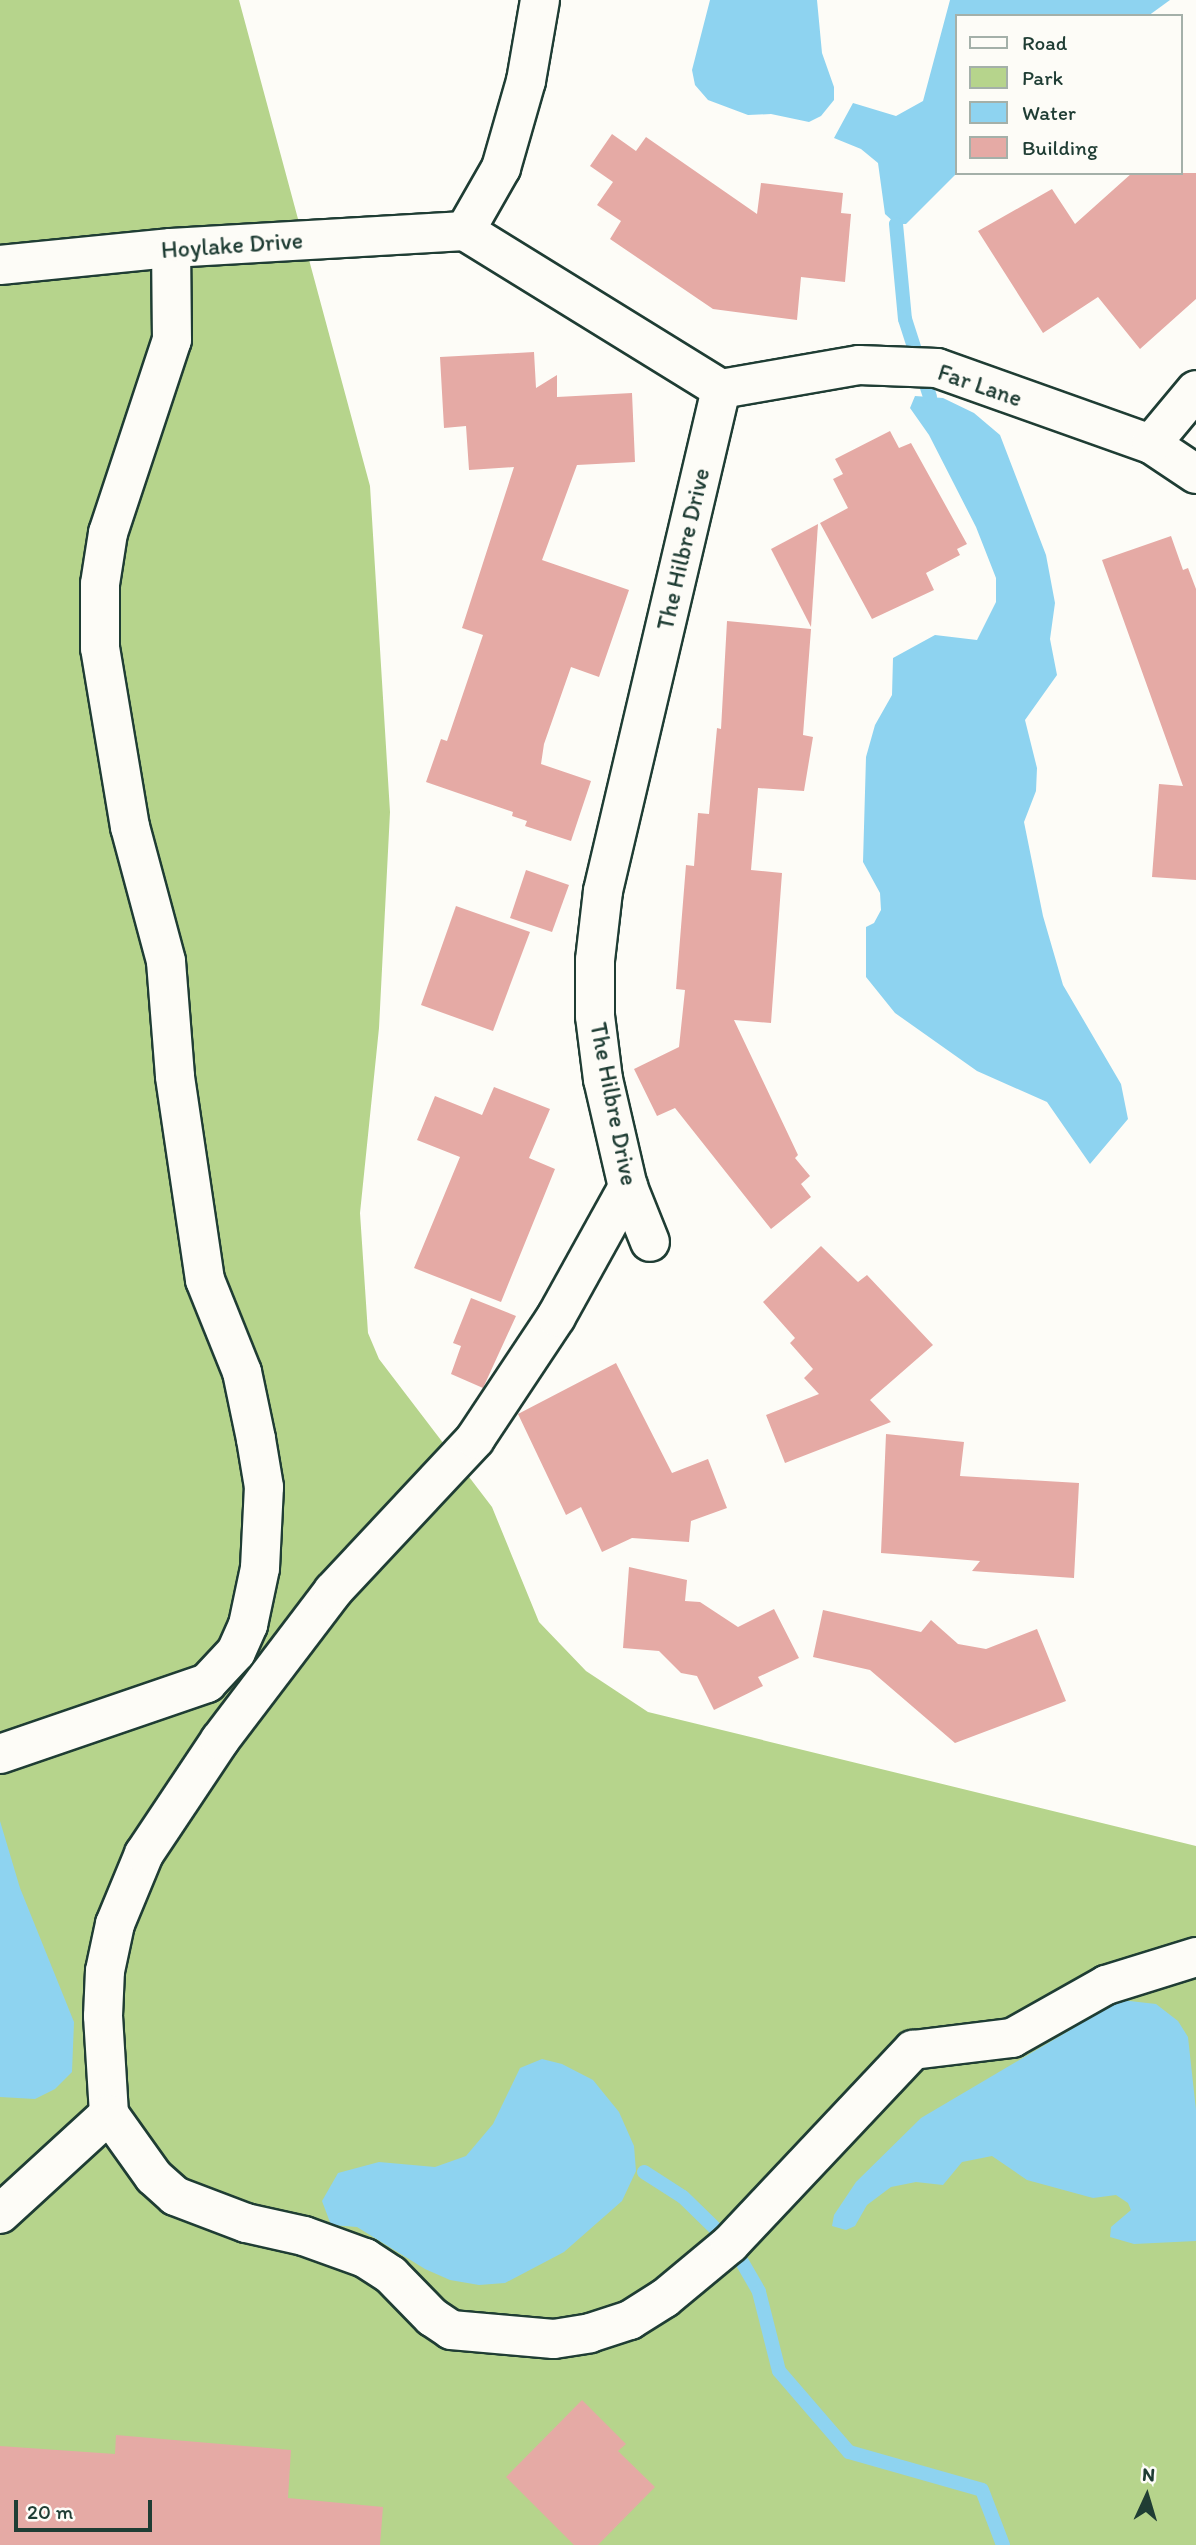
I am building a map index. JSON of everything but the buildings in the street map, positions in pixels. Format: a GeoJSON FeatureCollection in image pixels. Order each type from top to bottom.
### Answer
{"type":"FeatureCollection","features":[{"type":"Feature","properties":{"kind":"street"},"geometry":{"type":"LineString","coordinates":[[540,0],[526,80],[505,156],[465,231],[721,390]]}},
{"type":"Feature","properties":{"kind":"street","name":"Hoylake Drive"},"geometry":{"type":"LineString","coordinates":[[0,265],[172,248],[465,231]]}},
{"type":"Feature","properties":{"kind":"street"},"geometry":{"type":"LineString","coordinates":[[0,1754],[207,1684],[236,1652],[248,1625],[262,1556],[264,1488],[256,1439],[242,1372],[205,1280],[175,1076],[166,961],[130,827],[100,648],[100,584],[108,533],[172,340],[172,248]]}},
{"type":"Feature","properties":{"kind":"street","name":"Far Lane"},"geometry":{"type":"LineString","coordinates":[[721,390],[890,363],[937,368],[1151,444],[1196,474]]}},
{"type":"Feature","properties":{"kind":"street","name":"The Hilbre Drive"},"geometry":{"type":"LineString","coordinates":[[650,1242],[628,1187],[604,1079],[595,1016],[603,891],[721,390]]}},
{"type":"Feature","properties":{"kind":"street"},"geometry":{"type":"LineString","coordinates":[[1151,444],[1196,390]]}},
{"type":"Feature","properties":{"kind":"street"},"geometry":{"type":"LineString","coordinates":[[628,1187],[556,1317],[475,1439],[333,1591],[220,1740],[144,1854],[115,1924],[105,1971],[103,2016],[109,2114],[154,2177],[175,2196],[222,2215],[304,2236],[365,2258],[391,2275],[451,2330],[554,2339],[630,2320],[675,2290],[730,2244],[913,2050],[1012,2038],[1106,1985],[1196,1957]]}},
{"type":"Feature","properties":{"kind":"street"},"geometry":{"type":"LineString","coordinates":[[0,2214],[109,2114]]}},
{"type":"Feature","properties":{"kind":"green space"},"geometry":{"type":"Polygon","coordinates":[[[0,0],[239,0],[370,486],[390,812],[379,1028],[360,1213],[368,1333],[379,1359],[492,1507],[539,1622],[586,1671],[648,1712],[1196,1846],[1196,2545],[0,2545],[0,0]]]}},
{"type":"Feature","properties":{"kind":"water"},"geometry":{"type":"Polygon","coordinates":[[[710,0],[817,0],[822,53],[834,87],[834,100],[821,116],[809,122],[771,114],[748,115],[708,100],[695,85],[692,70],[710,0]]]}},
{"type":"Feature","properties":{"kind":"water"},"geometry":{"type":"Polygon","coordinates":[[[950,0],[1170,0],[1151,14],[954,14],[955,175],[906,224],[896,224],[885,214],[878,163],[861,149],[834,138],[853,103],[896,116],[923,101],[950,0]]]}},
{"type":"Feature","properties":{"kind":"water"},"geometry":{"type":"Polygon","coordinates":[[[915,396],[943,398],[974,413],[1000,435],[1046,555],[1055,603],[1050,639],[1057,675],[1025,720],[1037,768],[1036,791],[1024,822],[1043,916],[1063,985],[1121,1084],[1128,1119],[1090,1164],[1047,1102],[977,1071],[895,1013],[866,977],[866,927],[874,923],[881,910],[880,893],[863,862],[866,757],[875,725],[892,695],[893,658],[935,635],[977,640],[996,602],[996,578],[976,527],[929,435],[910,408],[915,396]]]}},
{"type":"Feature","properties":{"kind":"water"},"geometry":{"type":"Polygon","coordinates":[[[0,1821],[20,1888],[74,2022],[72,2072],[55,2089],[35,2099],[0,2097],[0,1821]]]}},
{"type":"Feature","properties":{"kind":"water"},"geometry":{"type":"Polygon","coordinates":[[[1121,2000],[1156,2004],[1178,2021],[1188,2037],[1196,2110],[1196,2241],[1134,2244],[1110,2237],[1111,2227],[1131,2210],[1128,2203],[1116,2195],[1093,2198],[1027,2180],[992,2156],[962,2162],[943,2185],[916,2182],[891,2187],[867,2205],[855,2226],[846,2230],[832,2226],[834,2215],[856,2182],[921,2118],[1121,2000]]]}},
{"type":"Feature","properties":{"kind":"water"},"geometry":{"type":"Polygon","coordinates":[[[542,2059],[562,2064],[593,2080],[619,2112],[634,2146],[636,2171],[622,2201],[564,2252],[505,2283],[479,2285],[450,2280],[425,2269],[357,2227],[331,2225],[322,2201],[338,2173],[379,2162],[435,2167],[466,2156],[493,2124],[520,2068],[542,2059]]]}},
{"type":"Feature","properties":{"kind":"waterway"},"geometry":{"type":"LineString","coordinates":[[896,224],[905,319],[930,397]]}},
{"type":"Feature","properties":{"kind":"waterway"},"geometry":{"type":"LineString","coordinates":[[644,2172],[683,2197],[718,2231]]}},
{"type":"Feature","properties":{"kind":"waterway"},"geometry":{"type":"LineString","coordinates":[[742,2262],[759,2292],[779,2371],[849,2452],[982,2490],[1003,2545]]}}]}
